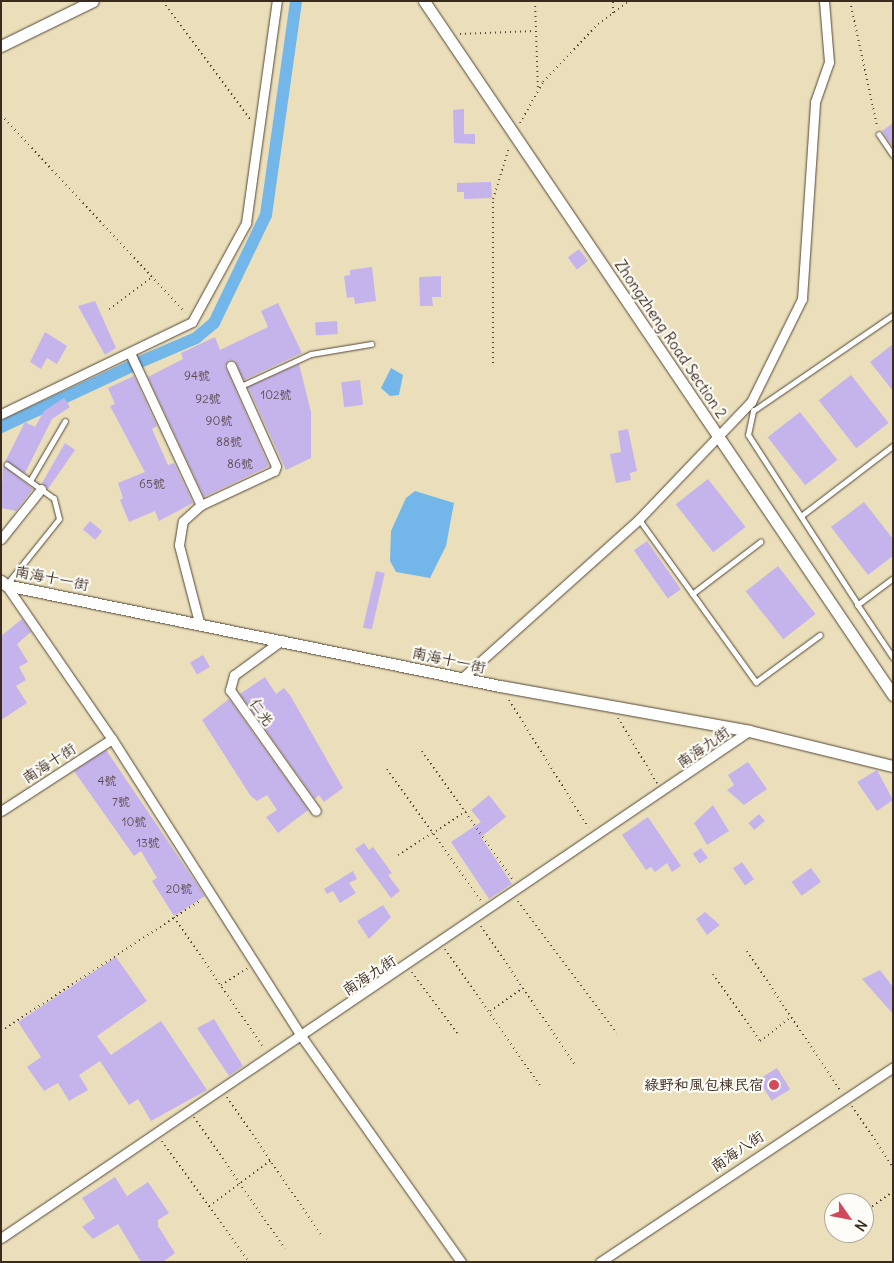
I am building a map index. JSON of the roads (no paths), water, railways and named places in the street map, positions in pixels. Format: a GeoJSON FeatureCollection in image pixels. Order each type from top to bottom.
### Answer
{"type":"FeatureCollection","features":[{"type":"Feature","properties":{"kind":"street"},"geometry":{"type":"LineString","coordinates":[[1,46],[93,1]]}},
{"type":"Feature","properties":{"kind":"street"},"geometry":{"type":"LineString","coordinates":[[1,414],[192,322],[246,223],[277,1]]}},
{"type":"Feature","properties":{"kind":"street","name":"Zhongzheng Road Section 2"},"geometry":{"type":"LineString","coordinates":[[424,1],[893,695]]}},
{"type":"Feature","properties":{"kind":"street"},"geometry":{"type":"LineString","coordinates":[[462,678],[639,519],[720,438],[752,402],[802,299],[815,102],[829,62],[824,1]]}},
{"type":"Feature","properties":{"kind":"street"},"geometry":{"type":"LineString","coordinates":[[130,353],[201,505]]}},
{"type":"Feature","properties":{"kind":"street"},"geometry":{"type":"LineString","coordinates":[[199,622],[178,532],[201,505],[274,471],[276,466],[231,366]]}},
{"type":"Feature","properties":{"kind":"street"},"geometry":{"type":"LineString","coordinates":[[1,539],[41,489]]}},
{"type":"Feature","properties":{"kind":"street"},"geometry":{"type":"LineString","coordinates":[[4,583],[112,739],[253,965],[461,1262]]}},
{"type":"Feature","properties":{"kind":"street","name":"南海十一街"},"geometry":{"type":"LineString","coordinates":[[4,583],[500,686],[612,708],[749,731],[893,766]]}},
{"type":"Feature","properties":{"kind":"street","name":"仁光"},"geometry":{"type":"LineString","coordinates":[[282,640],[234,675],[230,690],[316,811]]}},
{"type":"Feature","properties":{"kind":"street","name":"南海九街"},"geometry":{"type":"LineString","coordinates":[[1,1238],[191,1113],[749,731]]}},
{"type":"Feature","properties":{"kind":"street","name":"南海十街"},"geometry":{"type":"LineString","coordinates":[[1,811],[112,739]]}},
{"type":"Feature","properties":{"kind":"street","name":"南海八街"},"geometry":{"type":"LineString","coordinates":[[600,1262],[893,1067]]}},
{"type":"Feature","properties":{"kind":"lane"},"geometry":{"type":"LineString","coordinates":[[879,134],[893,155]]}},
{"type":"Feature","properties":{"kind":"lane"},"geometry":{"type":"LineString","coordinates":[[893,315],[753,411],[748,435],[893,656]]}},
{"type":"Feature","properties":{"kind":"lane"},"geometry":{"type":"LineString","coordinates":[[241,386],[312,354],[371,344]]}},
{"type":"Feature","properties":{"kind":"lane"},"geometry":{"type":"LineString","coordinates":[[30,481],[66,421]]}},
{"type":"Feature","properties":{"kind":"lane"},"geometry":{"type":"LineString","coordinates":[[800,516],[893,446]]}},
{"type":"Feature","properties":{"kind":"lane"},"geometry":{"type":"LineString","coordinates":[[4,583],[58,523],[54,500],[7,466]]}},
{"type":"Feature","properties":{"kind":"lane"},"geometry":{"type":"LineString","coordinates":[[639,519],[756,682],[820,635]]}},
{"type":"Feature","properties":{"kind":"lane"},"geometry":{"type":"LineString","coordinates":[[692,594],[760,542]]}},
{"type":"Feature","properties":{"kind":"lane"},"geometry":{"type":"LineString","coordinates":[[858,605],[893,579]]}},
{"type":"Feature","properties":{"kind":"water"},"geometry":{"type":"Polygon","coordinates":[[[391,368],[403,375],[399,395],[390,396],[381,388],[391,368]]]}},
{"type":"Feature","properties":{"kind":"water"},"geometry":{"type":"Polygon","coordinates":[[[415,491],[454,503],[446,546],[430,578],[396,572],[390,561],[391,531],[406,498],[415,491]]]}},
{"type":"Feature","properties":{"kind":"waterway"},"geometry":{"type":"LineString","coordinates":[[140,362],[196,338],[214,323],[266,215],[296,1]]}},
{"type":"Feature","properties":{"kind":"waterway"},"geometry":{"type":"LineString","coordinates":[[1,427],[132,366]]}},
{"type":"Feature","properties":{"kind":"place","name":"綠野和風包棟民宿"},"geometry":{"type":"Point","coordinates":[774,1085]}}]}
